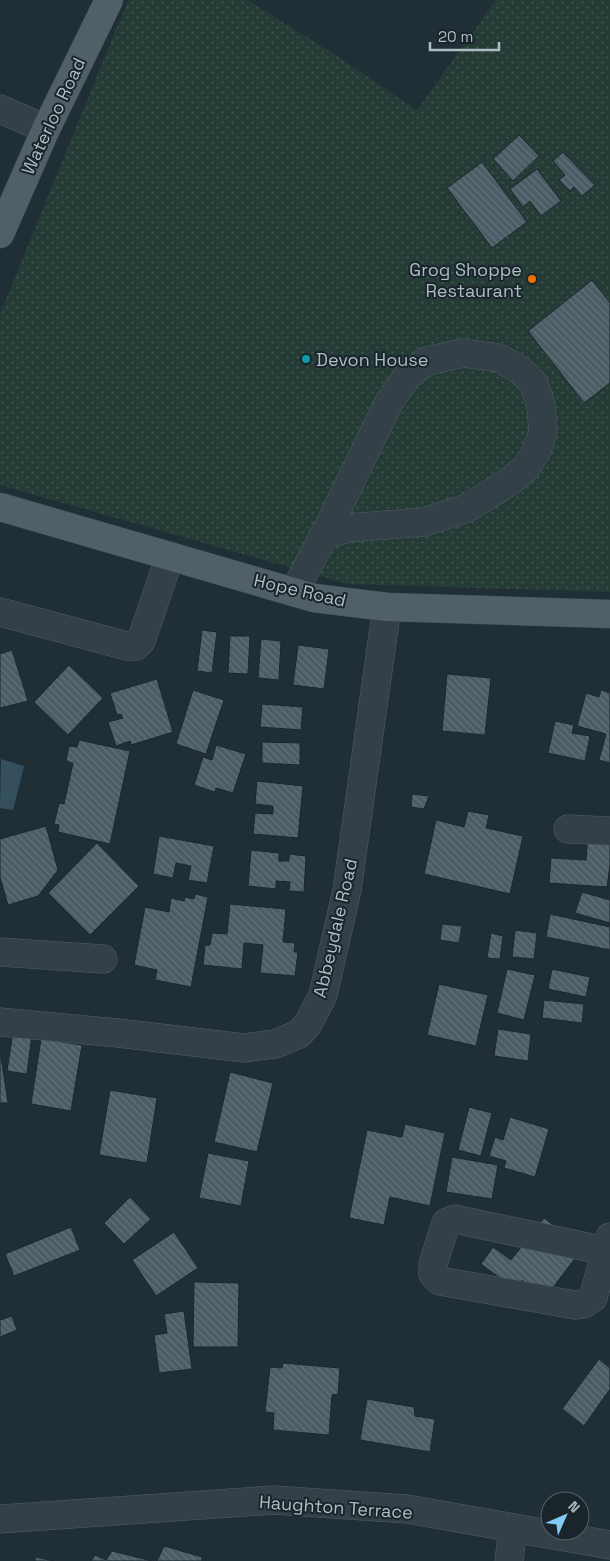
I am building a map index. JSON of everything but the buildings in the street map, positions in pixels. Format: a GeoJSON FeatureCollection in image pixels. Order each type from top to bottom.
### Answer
{"type":"FeatureCollection","features":[{"type":"Feature","properties":{"kind":"main road","name":"Waterloo Road"},"geometry":{"type":"LineString","coordinates":[[0,234],[6,204],[46,129],[108,0]]}},
{"type":"Feature","properties":{"kind":"main road","name":"Hope Road"},"geometry":{"type":"LineString","coordinates":[[0,508],[314,598],[387,607],[610,614]]}},
{"type":"Feature","properties":{"kind":"street"},"geometry":{"type":"LineString","coordinates":[[0,109],[46,129]]}},
{"type":"Feature","properties":{"kind":"street"},"geometry":{"type":"LineString","coordinates":[[294,592],[389,402],[408,375],[427,361],[463,353],[499,358],[520,370],[534,384],[541,406],[543,431],[537,450],[526,468],[509,482],[467,508],[424,522],[348,528],[323,536]]}},
{"type":"Feature","properties":{"kind":"street"},"geometry":{"type":"LineString","coordinates":[[0,612],[127,646],[136,646],[141,641],[170,556]]}},
{"type":"Feature","properties":{"kind":"street","name":"Abbeydale Road"},"geometry":{"type":"LineString","coordinates":[[0,1022],[118,1033],[244,1048],[275,1044],[299,1034],[308,1024],[323,995],[347,890],[387,607]]}},
{"type":"Feature","properties":{"kind":"street"},"geometry":{"type":"LineString","coordinates":[[568,829],[610,831]]}},
{"type":"Feature","properties":{"kind":"street"},"geometry":{"type":"LineString","coordinates":[[0,952],[103,958]]}},
{"type":"Feature","properties":{"kind":"street"},"geometry":{"type":"LineString","coordinates":[[454,1219],[608,1244],[593,1298],[584,1304],[575,1305],[440,1281],[433,1274],[433,1264],[446,1224],[454,1219]]}},
{"type":"Feature","properties":{"kind":"street","name":"Haughton Terrace"},"geometry":{"type":"LineString","coordinates":[[0,1519],[274,1500],[407,1509],[610,1545]]}},
{"type":"Feature","properties":{"kind":"street"},"geometry":{"type":"LineString","coordinates":[[509,1561],[514,1528]]}},
{"type":"Feature","properties":{"kind":"green space"},"geometry":{"type":"Polygon","coordinates":[[[128,0],[247,0],[328,50],[417,110],[496,0],[610,0],[610,592],[348,584],[0,485],[0,314],[128,0]]]}},
{"type":"Feature","properties":{"kind":"water"},"geometry":{"type":"Polygon","coordinates":[[[1,759],[24,766],[13,810],[0,808],[1,759]]]}},
{"type":"Feature","properties":{"kind":"place","name":"Grog Shoppe Restaurant"},"geometry":{"type":"Point","coordinates":[532,279]}},
{"type":"Feature","properties":{"kind":"place","name":"Devon House"},"geometry":{"type":"Point","coordinates":[306,359]}}]}
